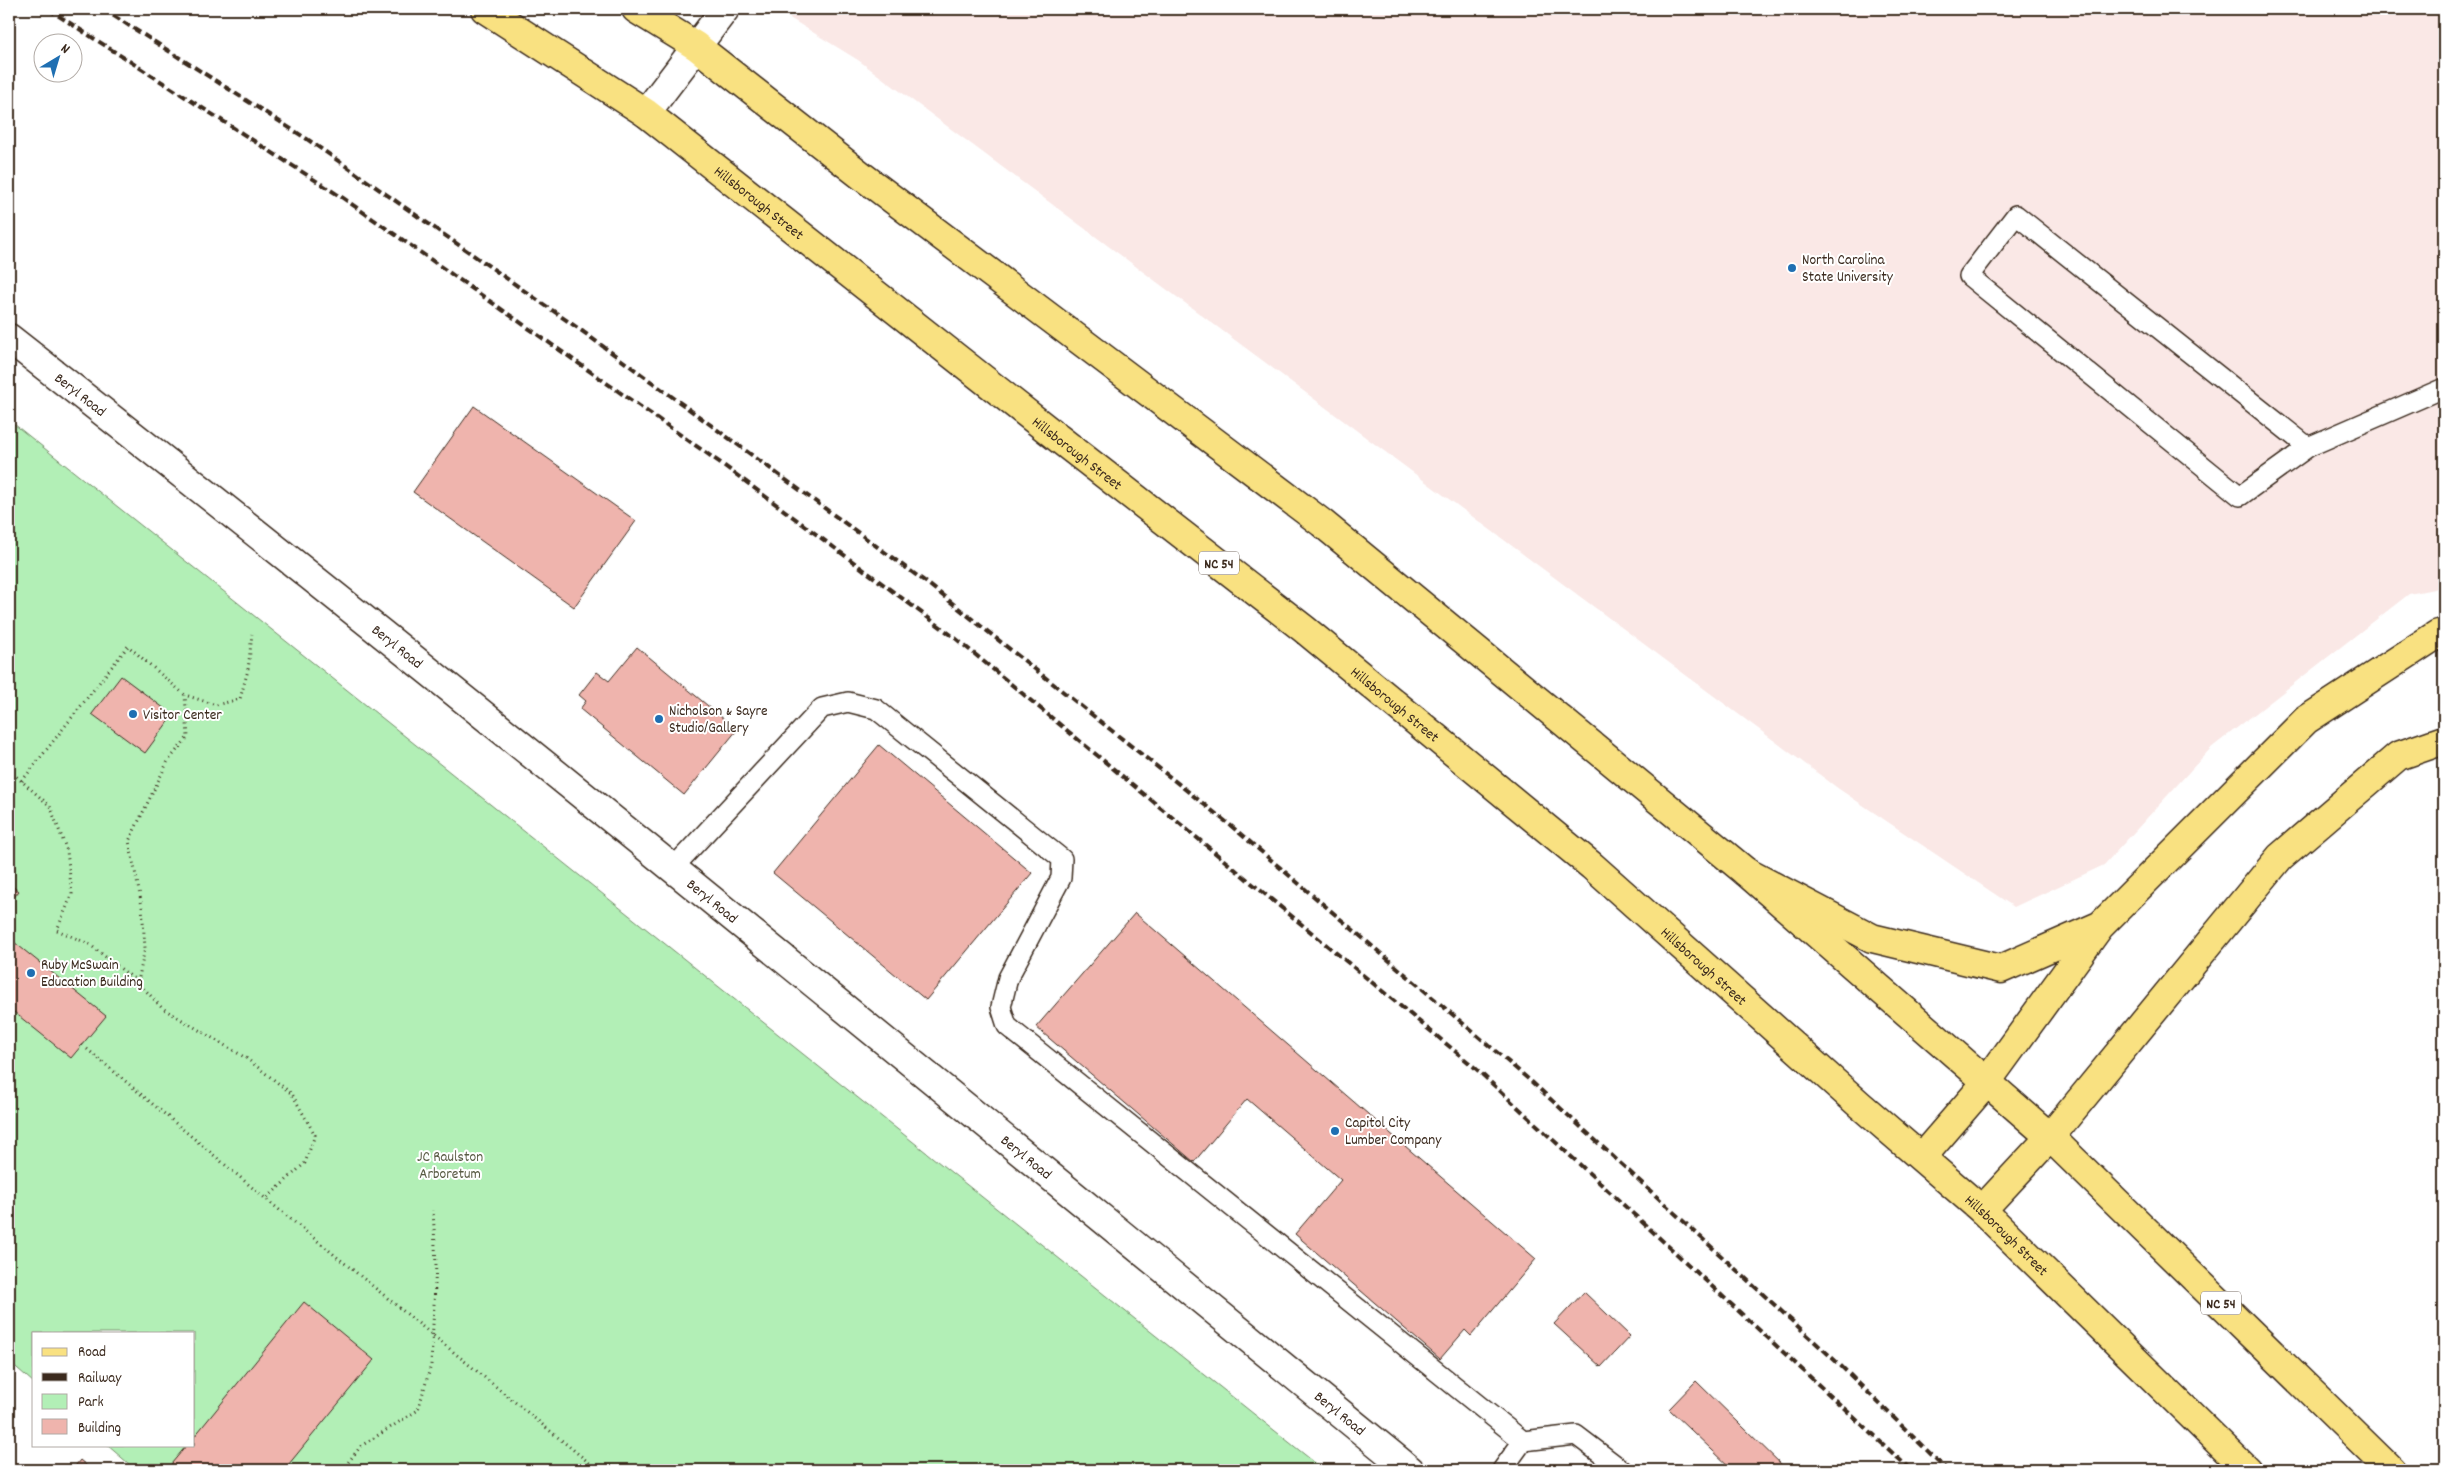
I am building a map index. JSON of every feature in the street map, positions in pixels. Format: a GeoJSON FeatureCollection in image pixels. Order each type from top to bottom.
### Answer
{"type":"FeatureCollection","features":[{"type":"Feature","properties":{"kind":"main road","name":"Hillsborough Street"},"geometry":{"type":"LineString","coordinates":[[485,9],[646,113],[1058,438],[1304,629],[1592,866],[1860,1105],[1982,1210],[2247,1470]]}},
{"type":"Feature","properties":{"kind":"main road","name":"NC 54"},"geometry":{"type":"LineString","coordinates":[[636,9],[696,46],[862,176],[1322,524],[1746,872],[2050,1137],[2391,1470]]}},
{"type":"Feature","properties":{"kind":"main road"},"geometry":{"type":"LineString","coordinates":[[1922,1158],[1986,1083],[2100,926],[2306,720],[2438,634],[2444,633]]}},
{"type":"Feature","properties":{"kind":"main road"},"geometry":{"type":"LineString","coordinates":[[1982,1210],[2050,1137],[2280,857],[2398,756],[2444,740]]}},
{"type":"Feature","properties":{"kind":"main road"},"geometry":{"type":"LineString","coordinates":[[1746,872],[1872,938],[2001,969],[2100,926]]}},
{"type":"Feature","properties":{"kind":"street"},"geometry":{"type":"LineString","coordinates":[[646,113],[725,9]]}},
{"type":"Feature","properties":{"kind":"street","name":"Beryl Road"},"geometry":{"type":"LineString","coordinates":[[9,338],[161,457],[672,869],[1410,1470]]}},
{"type":"Feature","properties":{"kind":"lane"},"geometry":{"type":"LineString","coordinates":[[2308,447],[2016,215],[1969,276],[2240,496],[2308,447],[2444,388]]}},
{"type":"Feature","properties":{"kind":"lane"},"geometry":{"type":"LineString","coordinates":[[672,869],[822,708],[848,702],[876,709],[1062,859],[1061,878],[1008,978],[1001,1007],[1007,1026],[1523,1441],[1576,1435],[1622,1470]]}},
{"type":"Feature","properties":{"kind":"lane"},"geometry":{"type":"LineString","coordinates":[[1502,1470],[1523,1441]]}},
{"type":"Feature","properties":{"kind":"path"},"geometry":{"type":"LineString","coordinates":[[22,781],[128,646],[185,695],[216,705],[240,699],[248,670],[252,634]]}},
{"type":"Feature","properties":{"kind":"path"},"geometry":{"type":"LineString","coordinates":[[138,982],[145,948],[142,906],[130,841],[168,761],[188,737],[185,695]]}},
{"type":"Feature","properties":{"kind":"path"},"geometry":{"type":"LineString","coordinates":[[9,770],[50,806],[67,851],[72,894],[56,930],[89,944],[138,982],[162,1008],[246,1058],[292,1094],[315,1135],[305,1163],[266,1199]]}},
{"type":"Feature","properties":{"kind":"path"},"geometry":{"type":"LineString","coordinates":[[87,1049],[266,1199],[598,1470]]}},
{"type":"Feature","properties":{"kind":"path"},"geometry":{"type":"LineString","coordinates":[[342,1470],[361,1446],[418,1410],[432,1365],[436,1264],[433,1210]]}},
{"type":"Feature","properties":{"kind":"shaded area","name":"North Carolina State University"},"geometry":{"type":"Polygon","coordinates":[[[775,9],[2444,9],[2444,587],[2409,594],[2211,748],[2104,865],[2014,907],[1839,789],[858,60],[775,9]]]}},
{"type":"Feature","properties":{"kind":"green space","name":"JC Raulston Arboretum"},"geometry":{"type":"Polygon","coordinates":[[[9,420],[1324,1470],[136,1470],[108,1446],[195,1446],[195,1332],[32,1332],[32,1381],[9,1361],[9,420]]]}},
{"type":"Feature","properties":{"kind":"building"},"geometry":{"type":"Polygon","coordinates":[[[474,406],[636,521],[574,607],[413,492],[474,406]]]}},
{"type":"Feature","properties":{"kind":"building","name":"Nicholson & Sayre Studio/Gallery"},"geometry":{"type":"Polygon","coordinates":[[[637,647],[737,730],[684,795],[580,709],[586,701],[579,695],[597,672],[609,681],[637,647]]]}},
{"type":"Feature","properties":{"kind":"building","name":"Visitor Center"},"geometry":{"type":"Polygon","coordinates":[[[121,676],[173,715],[145,753],[92,714],[121,676]]]}},
{"type":"Feature","properties":{"kind":"building"},"geometry":{"type":"Polygon","coordinates":[[[879,745],[1032,873],[926,1000],[773,873],[879,745]]]}},
{"type":"Feature","properties":{"kind":"building"},"geometry":{"type":"Polygon","coordinates":[[[9,851],[15,856],[9,863],[9,851]]]}},
{"type":"Feature","properties":{"kind":"building"},"geometry":{"type":"Polygon","coordinates":[[[9,884],[19,891],[9,903],[9,884]]]}},
{"type":"Feature","properties":{"kind":"building","name":"Capitol City Lumber Company"},"geometry":{"type":"Polygon","coordinates":[[[1135,913],[1536,1259],[1471,1336],[1465,1330],[1440,1359],[1295,1234],[1341,1180],[1247,1099],[1194,1162],[1036,1027],[1135,913]]]}},
{"type":"Feature","properties":{"kind":"building","name":"Ruby McSwain Education Building"},"geometry":{"type":"Polygon","coordinates":[[[9,938],[106,1016],[71,1058],[9,1008],[9,938]]]}},
{"type":"Feature","properties":{"kind":"building"},"geometry":{"type":"Polygon","coordinates":[[[1584,1292],[1630,1336],[1601,1367],[1554,1324],[1584,1292]]]}},
{"type":"Feature","properties":{"kind":"building"},"geometry":{"type":"Polygon","coordinates":[[[304,1302],[374,1360],[284,1470],[166,1470],[186,1446],[195,1446],[195,1436],[304,1302]]]}},
{"type":"Feature","properties":{"kind":"building"},"geometry":{"type":"Polygon","coordinates":[[[1696,1381],[1787,1470],[1733,1470],[1669,1409],[1696,1381]]]}},
{"type":"Feature","properties":{"kind":"building"},"geometry":{"type":"Polygon","coordinates":[[[80,1460],[92,1470],[72,1470],[80,1460]]]}},
{"type":"Feature","properties":{"kind":"railway"},"geometry":{"type":"LineString","coordinates":[[48,9],[343,198],[722,464],[954,637],[1473,1066],[1911,1470]]}},
{"type":"Feature","properties":{"kind":"railway"},"geometry":{"type":"LineString","coordinates":[[103,9],[307,139],[582,331],[927,583],[1230,825],[1533,1083],[1841,1366],[1947,1470]]}},
{"type":"Feature","properties":{"kind":"place","name":"North Carolina State University"},"geometry":{"type":"Point","coordinates":[1792,268]}},
{"type":"Feature","properties":{"kind":"place","name":"Visitor Center"},"geometry":{"type":"Point","coordinates":[133,714]}},
{"type":"Feature","properties":{"kind":"place","name":"Nicholson & Sayre Studio/Gallery"},"geometry":{"type":"Point","coordinates":[659,719]}},
{"type":"Feature","properties":{"kind":"place","name":"Ruby McSwain Education Building"},"geometry":{"type":"Point","coordinates":[31,973]}},
{"type":"Feature","properties":{"kind":"place","name":"Capitol City Lumber Company"},"geometry":{"type":"Point","coordinates":[1335,1131]}}]}
